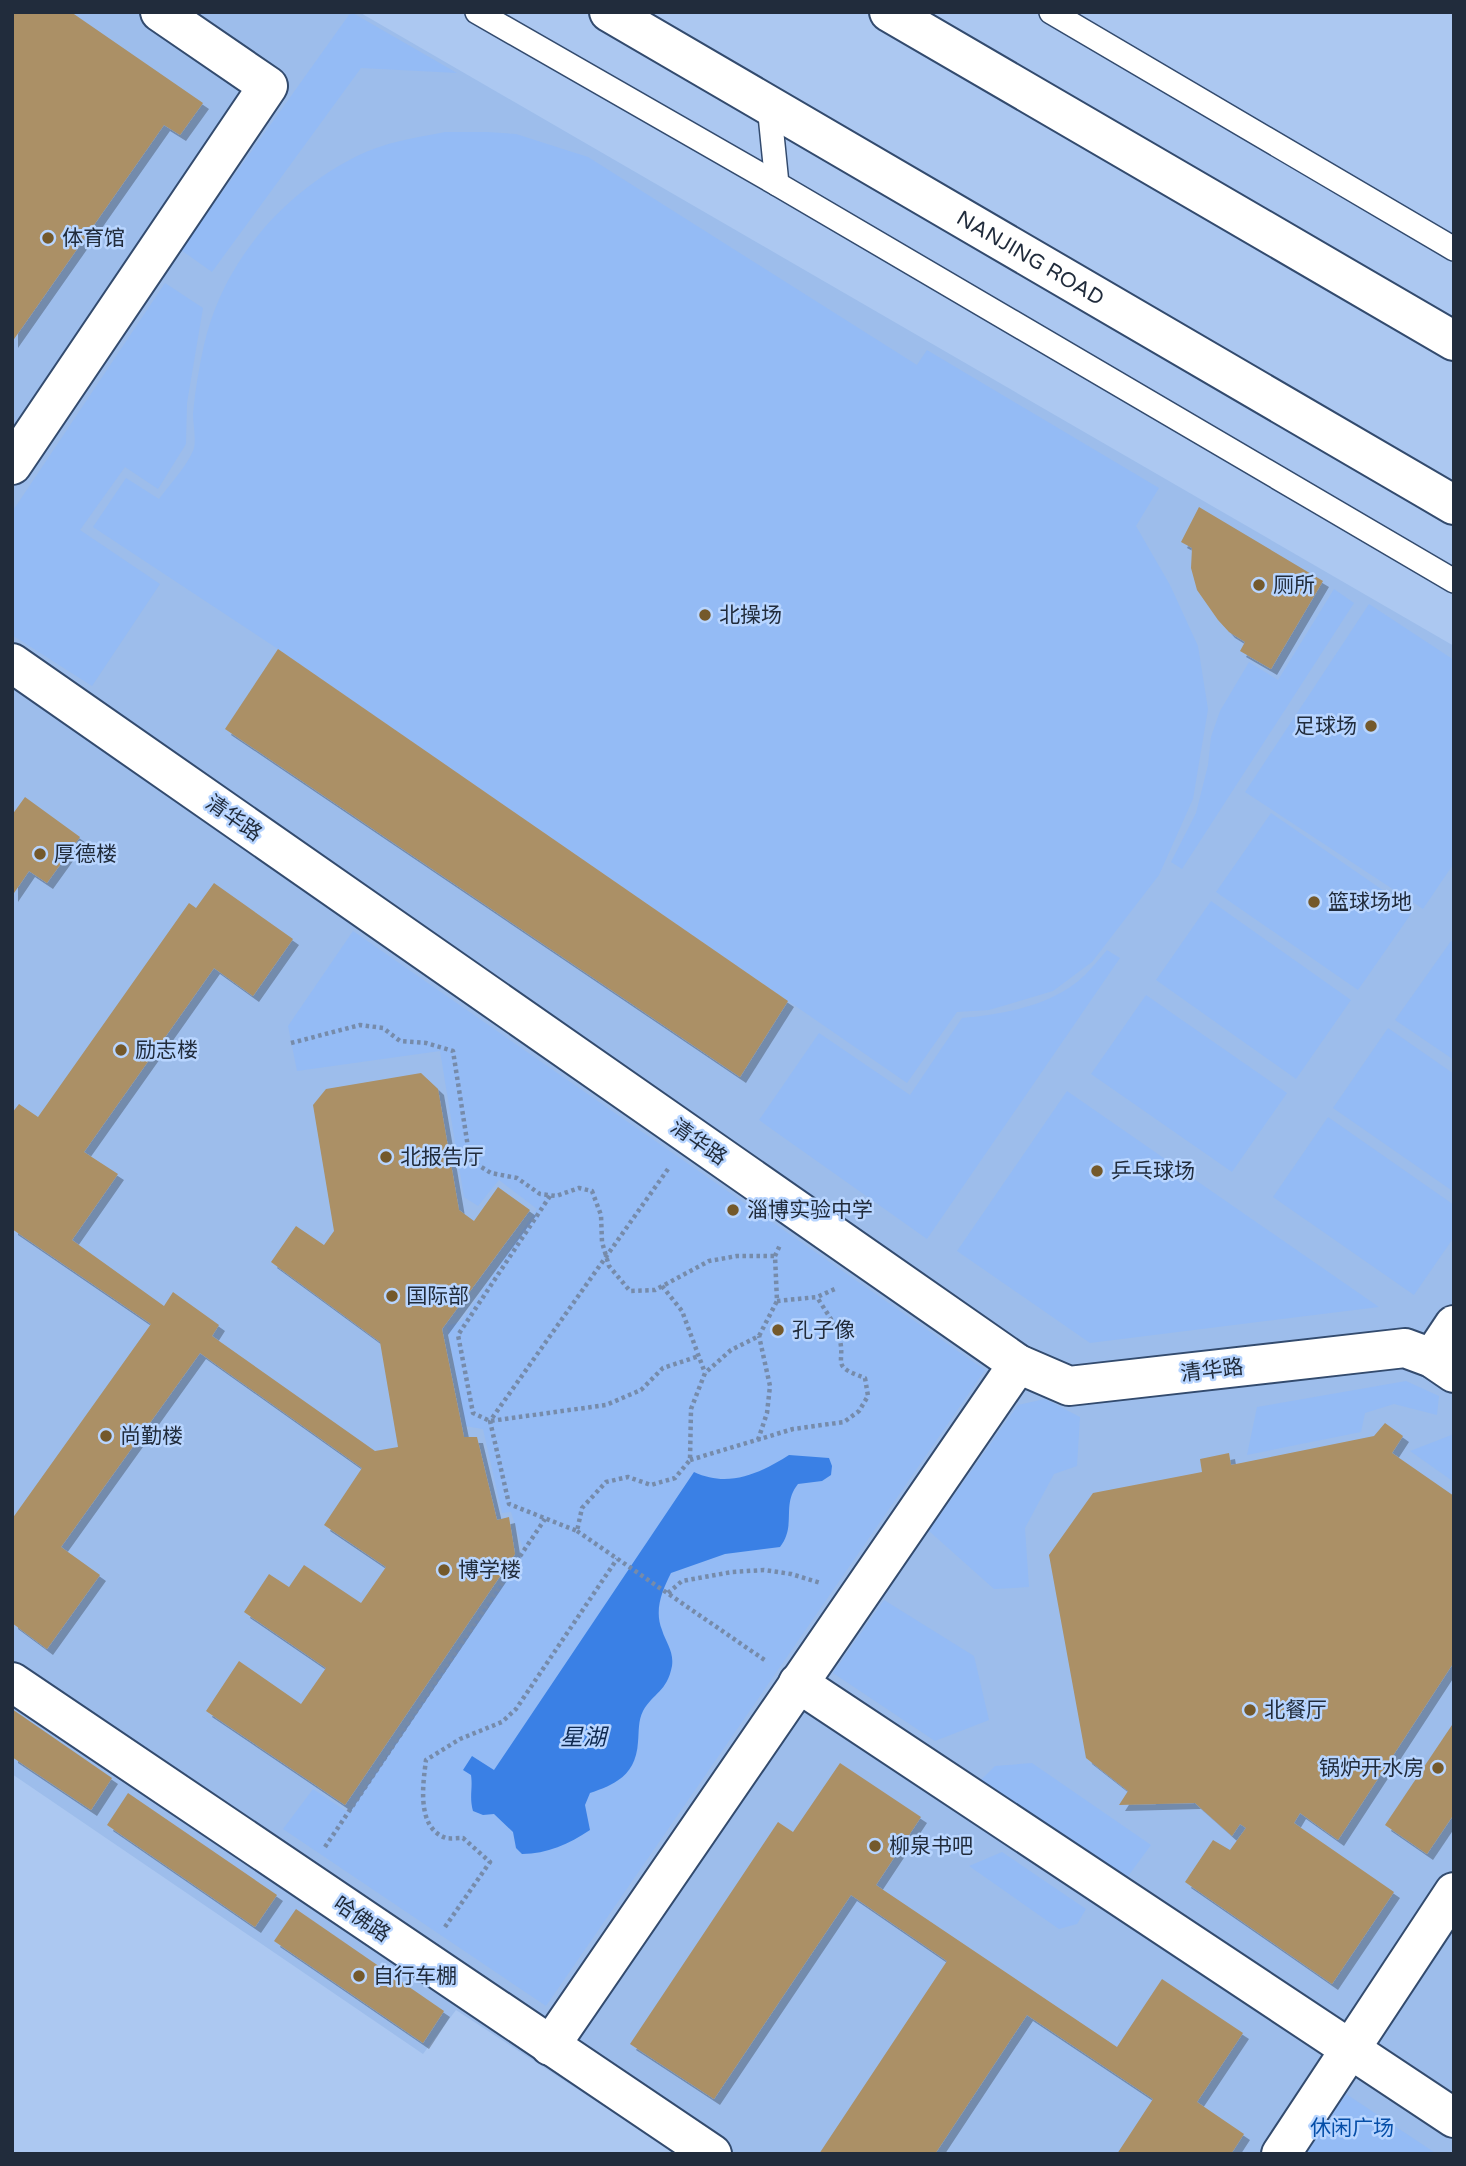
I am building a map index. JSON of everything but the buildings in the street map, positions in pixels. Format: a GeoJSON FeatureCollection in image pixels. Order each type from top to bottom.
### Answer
{"type":"FeatureCollection","features":[{"type":"Feature","properties":{"kind":"street"},"geometry":{"type":"LineString","coordinates":[[14,458],[268,86],[160,12]]}},
{"type":"Feature","properties":{"kind":"street","name":"NANJING ROAD"},"geometry":{"type":"LineString","coordinates":[[609,12],[1454,505]]}},
{"type":"Feature","properties":{"kind":"street"},"geometry":{"type":"LineString","coordinates":[[889,12],[1454,341]]}},
{"type":"Feature","properties":{"kind":"street","name":"清华路"},"geometry":{"type":"LineString","coordinates":[[12,663],[1018,1364],[1069,1386],[1405,1348],[1443,1365]]}},
{"type":"Feature","properties":{"kind":"street"},"geometry":{"type":"LineString","coordinates":[[1443,1365],[1454,1325]]}},
{"type":"Feature","properties":{"kind":"street"},"geometry":{"type":"LineString","coordinates":[[550,2046],[1018,1364]]}},
{"type":"Feature","properties":{"kind":"street","name":"哈佛路"},"geometry":{"type":"LineString","coordinates":[[12,1682],[712,2154]]}},
{"type":"Feature","properties":{"kind":"street"},"geometry":{"type":"LineString","coordinates":[[798,1683],[1454,2118]]}},
{"type":"Feature","properties":{"kind":"street"},"geometry":{"type":"LineString","coordinates":[[1281,2154],[1454,1892]]}},
{"type":"Feature","properties":{"kind":"lane"},"geometry":{"type":"LineString","coordinates":[[477,12],[1454,581]]}},
{"type":"Feature","properties":{"kind":"lane"},"geometry":{"type":"LineString","coordinates":[[1051,12],[1454,249]]}},
{"type":"Feature","properties":{"kind":"lane"},"geometry":{"type":"LineString","coordinates":[[769,106],[776,184]]}},
{"type":"Feature","properties":{"kind":"path"},"geometry":{"type":"LineString","coordinates":[[292,1044],[360,1025],[383,1028],[400,1041],[426,1043],[453,1051],[470,1160],[491,1172],[517,1178],[540,1194],[556,1196],[579,1188],[592,1191],[601,1215],[602,1242],[609,1266],[630,1291],[655,1290],[709,1261],[737,1255],[775,1256]]}},
{"type":"Feature","properties":{"kind":"path"},"geometry":{"type":"LineString","coordinates":[[692,1136],[490,1421],[509,1504],[577,1531],[798,1683]]}},
{"type":"Feature","properties":{"kind":"path"},"geometry":{"type":"LineString","coordinates":[[551,1195],[458,1335],[472,1413],[490,1421],[606,1405],[640,1390],[663,1368],[699,1356]]}},
{"type":"Feature","properties":{"kind":"path"},"geometry":{"type":"LineString","coordinates":[[690,1460],[691,1409],[705,1373],[731,1350],[759,1336],[777,1301],[775,1256],[797,1210]]}},
{"type":"Feature","properties":{"kind":"path"},"geometry":{"type":"LineString","coordinates":[[662,1286],[682,1311],[705,1373]]}},
{"type":"Feature","properties":{"kind":"path"},"geometry":{"type":"LineString","coordinates":[[577,1531],[582,1508],[606,1482],[628,1477],[651,1485],[675,1478],[690,1460],[793,1429],[844,1422],[859,1411],[868,1396],[865,1378],[848,1372],[840,1362],[839,1338],[817,1297]]}},
{"type":"Feature","properties":{"kind":"path"},"geometry":{"type":"LineString","coordinates":[[758,1440],[767,1413],[770,1386],[759,1336]]}},
{"type":"Feature","properties":{"kind":"path"},"geometry":{"type":"LineString","coordinates":[[304,1880],[545,1520]]}},
{"type":"Feature","properties":{"kind":"path"},"geometry":{"type":"LineString","coordinates":[[423,1960],[490,1862],[463,1838],[446,1838],[429,1826],[424,1806],[426,1760],[460,1739],[502,1722],[516,1709],[618,1560]]}},
{"type":"Feature","properties":{"kind":"path"},"geometry":{"type":"LineString","coordinates":[[668,1593],[682,1581],[732,1572],[764,1570],[791,1574],[859,1595]]}},
{"type":"Feature","properties":{"kind":"shaded area","name":"淄博实验中学"},"geometry":{"type":"Polygon","coordinates":[[[12,12],[359,12],[1454,646],[1454,2154],[677,2154],[456,2010],[423,2054],[12,1774],[12,12]]]}},
{"type":"Feature","properties":{"kind":"green space"},"geometry":{"type":"Polygon","coordinates":[[[351,12],[457,73],[361,68],[212,272],[181,250],[351,12]]]}},
{"type":"Feature","properties":{"kind":"green space","name":"北操场"},"geometry":{"type":"Polygon","coordinates":[[[445,132],[516,134],[588,157],[917,365],[927,350],[1159,488],[1136,526],[1170,585],[1198,646],[1208,709],[1193,799],[1159,875],[1092,962],[1053,991],[989,1010],[957,1012],[907,1083],[278,649],[93,527],[126,478],[159,499],[190,457],[195,443],[193,414],[197,379],[213,315],[225,286],[260,234],[304,190],[357,156],[389,144],[445,132]]]}},
{"type":"Feature","properties":{"kind":"green space"},"geometry":{"type":"Polygon","coordinates":[[[165,283],[203,308],[187,403],[186,444],[158,489],[125,467],[80,530],[160,584],[92,686],[12,635],[12,512],[165,283]]]}},
{"type":"Feature","properties":{"kind":"green space"},"geometry":{"type":"Polygon","coordinates":[[[1334,589],[1354,603],[1182,869],[1171,862],[1196,813],[1208,765],[1211,737],[1220,711],[1249,662],[1278,680],[1334,589]]]}},
{"type":"Feature","properties":{"kind":"green space","name":"足球场"},"geometry":{"type":"Polygon","coordinates":[[[1369,604],[1454,660],[1454,863],[1423,909],[1245,792],[1369,604]]]}},
{"type":"Feature","properties":{"kind":"green space","name":"篮球场地"},"geometry":{"type":"Polygon","coordinates":[[[1271,813],[1413,911],[1358,990],[1216,892],[1271,813]]]}},
{"type":"Feature","properties":{"kind":"green space","name":"篮球场地"},"geometry":{"type":"Polygon","coordinates":[[[1211,901],[1351,1000],[1296,1079],[1156,980],[1211,901]]]}},
{"type":"Feature","properties":{"kind":"green space"},"geometry":{"type":"Polygon","coordinates":[[[353,931],[985,1370],[546,2006],[283,1829],[313,1789],[349,1813],[523,1549],[511,1512],[502,1513],[483,1429],[465,1426],[447,1326],[462,1321],[537,1209],[499,1180],[478,1206],[464,1197],[440,1051],[297,1071],[288,1026],[353,931]]]}},
{"type":"Feature","properties":{"kind":"green space","name":"篮球场地"},"geometry":{"type":"Polygon","coordinates":[[[1451,941],[1454,943],[1454,1060],[1395,1020],[1451,941]]]}},
{"type":"Feature","properties":{"kind":"green space"},"geometry":{"type":"Polygon","coordinates":[[[1107,950],[1120,958],[927,1239],[759,1120],[819,1033],[910,1095],[962,1018],[1027,1007],[1058,994],[1085,975],[1107,950]]]}},
{"type":"Feature","properties":{"kind":"green space"},"geometry":{"type":"Polygon","coordinates":[[[1146,995],[1287,1093],[1232,1172],[1091,1074],[1146,995]]]}},
{"type":"Feature","properties":{"kind":"green space"},"geometry":{"type":"Polygon","coordinates":[[[1388,1028],[1454,1074],[1454,1192],[1333,1108],[1388,1028]]]}},
{"type":"Feature","properties":{"kind":"green space","name":"乒乓球场"},"geometry":{"type":"Polygon","coordinates":[[[1067,1091],[1379,1307],[1090,1343],[957,1251],[1067,1091]]]}},
{"type":"Feature","properties":{"kind":"green space"},"geometry":{"type":"Polygon","coordinates":[[[1328,1117],[1454,1205],[1454,1237],[1414,1295],[1273,1197],[1328,1117]]]}},
{"type":"Feature","properties":{"kind":"green space"},"geometry":{"type":"Polygon","coordinates":[[[1406,1381],[1439,1396],[1437,1415],[1394,1404],[1365,1413],[1361,1432],[1247,1455],[1257,1407],[1406,1381]]]}},
{"type":"Feature","properties":{"kind":"green space"},"geometry":{"type":"Polygon","coordinates":[[[1045,1399],[1080,1417],[1077,1466],[1054,1474],[1025,1528],[1029,1587],[994,1589],[929,1531],[1018,1405],[1045,1399]]]}},
{"type":"Feature","properties":{"kind":"green space"},"geometry":{"type":"Polygon","coordinates":[[[1454,1434],[1454,1482],[1410,1451],[1454,1434]]]}},
{"type":"Feature","properties":{"kind":"green space"},"geometry":{"type":"Polygon","coordinates":[[[884,1600],[974,1656],[989,1720],[935,1741],[833,1673],[884,1600]]]}},
{"type":"Feature","properties":{"kind":"green space"},"geometry":{"type":"Polygon","coordinates":[[[1032,1763],[1151,1845],[1123,1883],[977,1784],[995,1766],[1032,1763]]]}},
{"type":"Feature","properties":{"kind":"green space"},"geometry":{"type":"Polygon","coordinates":[[[1002,1852],[1086,1909],[1077,1924],[1059,1929],[969,1866],[1002,1852]]]}},
{"type":"Feature","properties":{"kind":"green space","name":"休闲广场"},"geometry":{"type":"Polygon","coordinates":[[[1343,2092],[1437,2154],[1302,2154],[1343,2092]]]}},
{"type":"Feature","properties":{"kind":"water","name":"星湖"},"geometry":{"type":"Polygon","coordinates":[[[789,1455],[829,1458],[831,1475],[822,1481],[798,1484],[790,1500],[788,1531],[780,1547],[725,1554],[671,1573],[662,1594],[659,1615],[671,1651],[672,1666],[667,1681],[641,1715],[636,1753],[629,1770],[609,1786],[590,1793],[585,1805],[590,1830],[558,1847],[522,1854],[516,1848],[513,1832],[494,1814],[483,1815],[473,1811],[471,1775],[463,1770],[472,1756],[494,1770],[694,1472],[719,1479],[743,1477],[789,1455]]]}},
{"type":"Feature","properties":{"kind":"place","name":"体育馆"},"geometry":{"type":"Point","coordinates":[48,238]}},
{"type":"Feature","properties":{"kind":"place","name":"厕所"},"geometry":{"type":"Point","coordinates":[1259,585]}},
{"type":"Feature","properties":{"kind":"place","name":"北操场"},"geometry":{"type":"Point","coordinates":[705,615]}},
{"type":"Feature","properties":{"kind":"place","name":"足球场"},"geometry":{"type":"Point","coordinates":[1371,726]}},
{"type":"Feature","properties":{"kind":"place","name":"厚德楼"},"geometry":{"type":"Point","coordinates":[40,854]}},
{"type":"Feature","properties":{"kind":"place","name":"篮球场地"},"geometry":{"type":"Point","coordinates":[1314,902]}},
{"type":"Feature","properties":{"kind":"place","name":"励志楼"},"geometry":{"type":"Point","coordinates":[121,1050]}},
{"type":"Feature","properties":{"kind":"place","name":"北报告厅"},"geometry":{"type":"Point","coordinates":[386,1157]}},
{"type":"Feature","properties":{"kind":"place","name":"乒乓球场"},"geometry":{"type":"Point","coordinates":[1097,1171]}},
{"type":"Feature","properties":{"kind":"place","name":"淄博实验中学"},"geometry":{"type":"Point","coordinates":[733,1210]}},
{"type":"Feature","properties":{"kind":"place","name":"国际部"},"geometry":{"type":"Point","coordinates":[392,1296]}},
{"type":"Feature","properties":{"kind":"place","name":"孔子像"},"geometry":{"type":"Point","coordinates":[778,1330]}},
{"type":"Feature","properties":{"kind":"place","name":"尚勤楼"},"geometry":{"type":"Point","coordinates":[106,1436]}},
{"type":"Feature","properties":{"kind":"place","name":"博学楼"},"geometry":{"type":"Point","coordinates":[444,1570]}},
{"type":"Feature","properties":{"kind":"place","name":"北餐厅"},"geometry":{"type":"Point","coordinates":[1250,1710]}},
{"type":"Feature","properties":{"kind":"place","name":"锅炉开水房"},"geometry":{"type":"Point","coordinates":[1438,1768]}},
{"type":"Feature","properties":{"kind":"place","name":"柳泉书吧"},"geometry":{"type":"Point","coordinates":[875,1846]}},
{"type":"Feature","properties":{"kind":"place","name":"自行车棚"},"geometry":{"type":"Point","coordinates":[359,1976]}}]}
